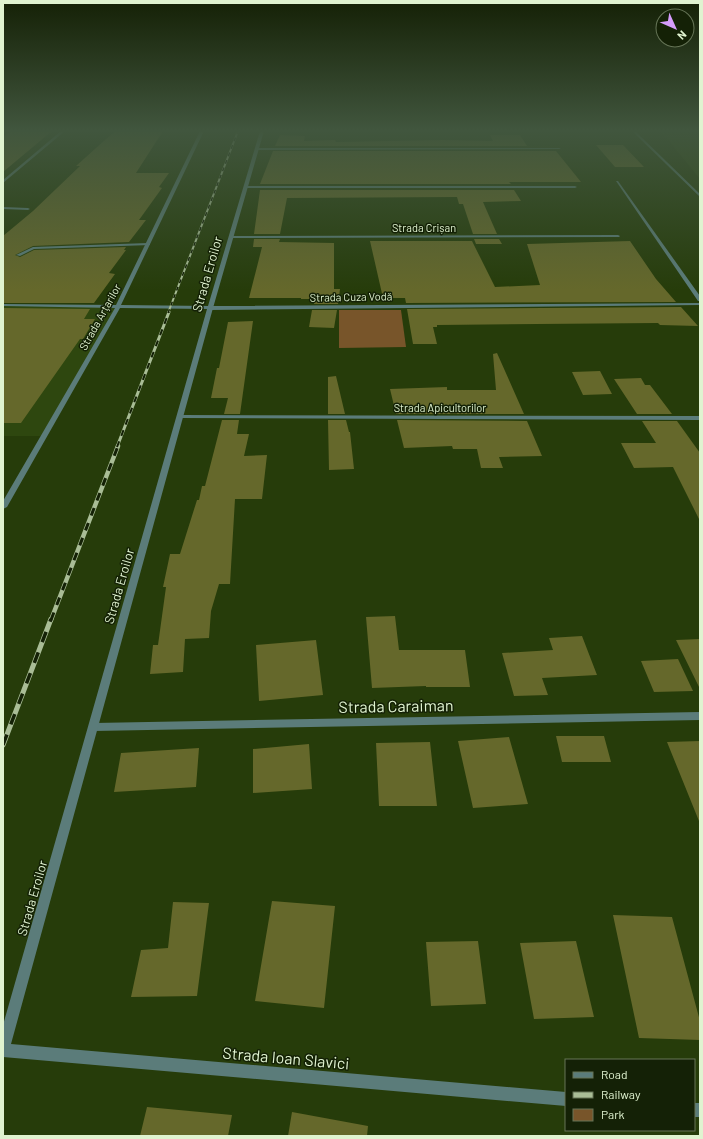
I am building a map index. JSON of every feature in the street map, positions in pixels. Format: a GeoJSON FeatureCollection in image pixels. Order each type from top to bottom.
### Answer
{"type":"FeatureCollection","features":[{"type":"Feature","properties":{"kind":"street","name":"Strada Arțarilor"},"geometry":{"type":"LineString","coordinates":[[3,507],[118,308],[177,184]]}},
{"type":"Feature","properties":{"kind":"street","name":"Strada Eroilor"},"geometry":{"type":"LineString","coordinates":[[3,1050],[210,308],[247,184]]}},
{"type":"Feature","properties":{"kind":"street"},"geometry":{"type":"LineString","coordinates":[[619,184],[700,300]]}},
{"type":"Feature","properties":{"kind":"street"},"geometry":{"type":"LineString","coordinates":[[688,184],[700,196]]}},
{"type":"Feature","properties":{"kind":"street"},"geometry":{"type":"LineString","coordinates":[[246,188],[575,187]]}},
{"type":"Feature","properties":{"kind":"street"},"geometry":{"type":"LineString","coordinates":[[3,208],[28,209]]}},
{"type":"Feature","properties":{"kind":"street","name":"Strada Crișan"},"geometry":{"type":"LineString","coordinates":[[231,237],[618,236]]}},
{"type":"Feature","properties":{"kind":"street"},"geometry":{"type":"LineString","coordinates":[[18,255],[33,248],[148,244]]}},
{"type":"Feature","properties":{"kind":"street","name":"Strada Cuza Vodă"},"geometry":{"type":"LineString","coordinates":[[3,305],[118,308],[210,308],[700,304]]}},
{"type":"Feature","properties":{"kind":"street","name":"Strada Apicultorilor"},"geometry":{"type":"LineString","coordinates":[[180,417],[700,418]]}},
{"type":"Feature","properties":{"kind":"street","name":"Strada Caraiman"},"geometry":{"type":"LineString","coordinates":[[94,727],[700,716]]}},
{"type":"Feature","properties":{"kind":"street","name":"Strada Ioan Slavici"},"geometry":{"type":"LineString","coordinates":[[3,1050],[565,1099]]}},
{"type":"Feature","properties":{"kind":"shaded area"},"geometry":{"type":"Polygon","coordinates":[[[3,305],[118,307],[44,436],[3,436],[3,305]]]}},
{"type":"Feature","properties":{"kind":"green space"},"geometry":{"type":"Polygon","coordinates":[[[339,310],[401,310],[406,347],[339,348],[339,310]]]}},
{"type":"Feature","properties":{"kind":"building"},"geometry":{"type":"Polygon","coordinates":[[[61,184],[161,184],[159,187],[162,188],[139,220],[146,220],[129,242],[33,246],[15,255],[20,257],[34,250],[126,247],[124,250],[126,250],[109,273],[115,274],[94,303],[3,303],[3,236],[33,211],[61,184]]]}},
{"type":"Feature","properties":{"kind":"building"},"geometry":{"type":"Polygon","coordinates":[[[260,190],[514,190],[521,201],[483,202],[497,234],[473,234],[463,204],[459,204],[457,197],[287,198],[280,234],[254,234],[260,190]]]}},
{"type":"Feature","properties":{"kind":"building"},"geometry":{"type":"Polygon","coordinates":[[[254,239],[280,239],[279,242],[334,243],[334,289],[340,289],[338,304],[314,304],[315,299],[301,298],[249,298],[262,247],[253,247],[254,239]]]}},
{"type":"Feature","properties":{"kind":"building"},"geometry":{"type":"Polygon","coordinates":[[[474,239],[499,239],[502,244],[476,244],[474,239]]]}},
{"type":"Feature","properties":{"kind":"building"},"geometry":{"type":"Polygon","coordinates":[[[370,241],[472,241],[495,287],[540,285],[527,244],[630,241],[656,279],[676,302],[406,303],[405,298],[383,298],[370,241]]]}},
{"type":"Feature","properties":{"kind":"building"},"geometry":{"type":"Polygon","coordinates":[[[681,307],[698,326],[660,325],[658,323],[437,325],[437,327],[433,327],[437,344],[413,344],[407,309],[681,307]]]}},
{"type":"Feature","properties":{"kind":"building"},"geometry":{"type":"Polygon","coordinates":[[[3,308],[90,309],[84,319],[95,319],[83,339],[80,339],[21,423],[3,423],[3,308]]]}},
{"type":"Feature","properties":{"kind":"building"},"geometry":{"type":"Polygon","coordinates":[[[312,310],[337,310],[334,328],[309,327],[312,310]]]}},
{"type":"Feature","properties":{"kind":"building"},"geometry":{"type":"Polygon","coordinates":[[[253,321],[240,414],[224,414],[228,398],[211,398],[217,368],[219,368],[228,322],[253,321]]]}},
{"type":"Feature","properties":{"kind":"building"},"geometry":{"type":"Polygon","coordinates":[[[497,353],[524,414],[396,414],[390,389],[447,387],[447,390],[496,390],[493,354],[497,353]]]}},
{"type":"Feature","properties":{"kind":"building"},"geometry":{"type":"Polygon","coordinates":[[[600,371],[612,394],[583,395],[572,372],[600,371]]]}},
{"type":"Feature","properties":{"kind":"building"},"geometry":{"type":"Polygon","coordinates":[[[336,376],[345,414],[328,414],[328,377],[336,376]]]}},
{"type":"Feature","properties":{"kind":"building"},"geometry":{"type":"Polygon","coordinates":[[[641,378],[645,385],[650,385],[672,414],[637,414],[614,379],[641,378]]]}},
{"type":"Feature","properties":{"kind":"building"},"geometry":{"type":"Polygon","coordinates":[[[222,420],[239,420],[237,434],[249,434],[244,456],[267,455],[262,499],[235,499],[230,584],[219,584],[211,611],[209,638],[185,639],[183,672],[150,674],[153,645],[158,645],[166,587],[163,587],[170,554],[180,554],[197,500],[199,500],[202,486],[205,486],[222,420]]]}},
{"type":"Feature","properties":{"kind":"building"},"geometry":{"type":"Polygon","coordinates":[[[328,420],[346,420],[350,432],[354,469],[329,470],[328,420]]]}},
{"type":"Feature","properties":{"kind":"building"},"geometry":{"type":"Polygon","coordinates":[[[397,420],[527,421],[542,456],[499,457],[503,468],[481,468],[477,449],[453,449],[452,446],[404,448],[397,420]]]}},
{"type":"Feature","properties":{"kind":"building"},"geometry":{"type":"Polygon","coordinates":[[[642,421],[677,421],[700,453],[700,521],[673,467],[634,468],[621,443],[656,443],[642,421]]]}},
{"type":"Feature","properties":{"kind":"building"},"geometry":{"type":"Polygon","coordinates":[[[395,616],[399,650],[465,650],[470,687],[426,686],[372,688],[366,617],[395,616]]]}},
{"type":"Feature","properties":{"kind":"building"},"geometry":{"type":"Polygon","coordinates":[[[582,636],[597,675],[542,678],[548,695],[514,696],[502,653],[553,650],[549,638],[582,636]]]}},
{"type":"Feature","properties":{"kind":"building"},"geometry":{"type":"Polygon","coordinates":[[[700,639],[700,689],[676,640],[700,639]]]}},
{"type":"Feature","properties":{"kind":"building"},"geometry":{"type":"Polygon","coordinates":[[[316,640],[323,695],[259,701],[256,645],[316,640]]]}},
{"type":"Feature","properties":{"kind":"building"},"geometry":{"type":"Polygon","coordinates":[[[678,659],[693,691],[654,692],[641,661],[678,659]]]}},
{"type":"Feature","properties":{"kind":"building"},"geometry":{"type":"Polygon","coordinates":[[[556,736],[604,736],[611,762],[562,762],[556,736]]]}},
{"type":"Feature","properties":{"kind":"building"},"geometry":{"type":"Polygon","coordinates":[[[509,737],[528,804],[473,808],[458,741],[509,737]]]}},
{"type":"Feature","properties":{"kind":"building"},"geometry":{"type":"Polygon","coordinates":[[[700,741],[700,821],[699,821],[667,742],[700,741]]]}},
{"type":"Feature","properties":{"kind":"building"},"geometry":{"type":"Polygon","coordinates":[[[430,742],[437,806],[379,806],[376,743],[430,742]]]}},
{"type":"Feature","properties":{"kind":"building"},"geometry":{"type":"Polygon","coordinates":[[[309,744],[312,789],[253,793],[253,749],[309,744]]]}},
{"type":"Feature","properties":{"kind":"building"},"geometry":{"type":"Polygon","coordinates":[[[199,748],[196,787],[114,792],[121,753],[199,748]]]}},
{"type":"Feature","properties":{"kind":"building"},"geometry":{"type":"Polygon","coordinates":[[[272,901],[335,906],[324,1008],[255,1001],[272,901]]]}},
{"type":"Feature","properties":{"kind":"building"},"geometry":{"type":"Polygon","coordinates":[[[173,902],[209,903],[197,996],[131,997],[141,950],[168,948],[173,902]]]}},
{"type":"Feature","properties":{"kind":"building"},"geometry":{"type":"Polygon","coordinates":[[[613,915],[672,917],[700,1021],[700,1040],[639,1038],[613,915]]]}},
{"type":"Feature","properties":{"kind":"building"},"geometry":{"type":"Polygon","coordinates":[[[478,941],[486,1004],[431,1006],[426,942],[478,941]]]}},
{"type":"Feature","properties":{"kind":"building"},"geometry":{"type":"Polygon","coordinates":[[[576,941],[594,1017],[534,1019],[520,943],[576,941]]]}},
{"type":"Feature","properties":{"kind":"building"},"geometry":{"type":"Polygon","coordinates":[[[147,1107],[232,1115],[228,1136],[140,1136],[147,1107]]]}},
{"type":"Feature","properties":{"kind":"building"},"geometry":{"type":"Polygon","coordinates":[[[292,1112],[368,1126],[367,1136],[288,1136],[292,1112]]]}},
{"type":"Feature","properties":{"kind":"railway"},"geometry":{"type":"LineString","coordinates":[[168,313],[218,184]]}},
{"type":"Feature","properties":{"kind":"railway"},"geometry":{"type":"LineString","coordinates":[[117,447],[169,312]]}},
{"type":"Feature","properties":{"kind":"railway"},"geometry":{"type":"LineString","coordinates":[[51,620],[118,446]]}},
{"type":"Feature","properties":{"kind":"railway"},"geometry":{"type":"LineString","coordinates":[[3,745],[51,619]]}}]}
